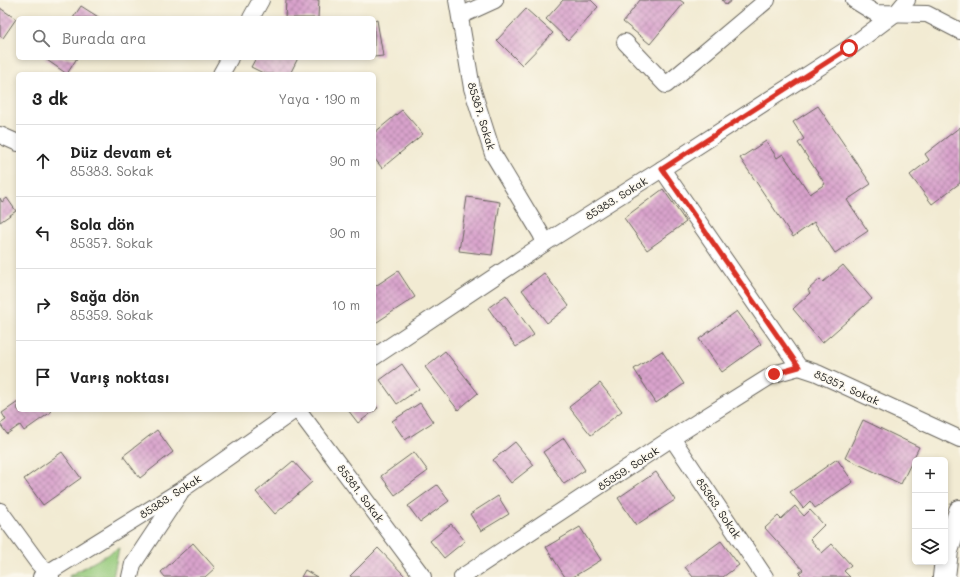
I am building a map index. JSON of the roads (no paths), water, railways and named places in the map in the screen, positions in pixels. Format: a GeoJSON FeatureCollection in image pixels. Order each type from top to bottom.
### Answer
{"type":"FeatureCollection","features":[{"type":"Feature","properties":{"kind":"main road"},"geometry":{"type":"LineString","coordinates":[[944,577],[947,551],[960,511]]}},
{"type":"Feature","properties":{"kind":"street"},"geometry":{"type":"LineString","coordinates":[[252,16],[261,0]]}},
{"type":"Feature","properties":{"kind":"street","name":"85387. Sokak"},"geometry":{"type":"LineString","coordinates":[[457,0],[472,88],[493,154],[545,243]]}},
{"type":"Feature","properties":{"kind":"street"},"geometry":{"type":"LineString","coordinates":[[460,16],[496,0]]}},
{"type":"Feature","properties":{"kind":"street"},"geometry":{"type":"LineString","coordinates":[[625,42],[666,85],[767,0]]}},
{"type":"Feature","properties":{"kind":"street"},"geometry":{"type":"LineString","coordinates":[[854,0],[875,13],[902,6],[927,14],[960,31]]}},
{"type":"Feature","properties":{"kind":"street","name":"85383. Sokak"},"geometry":{"type":"LineString","coordinates":[[376,356],[545,243],[849,48],[902,6]]}},
{"type":"Feature","properties":{"kind":"street"},"geometry":{"type":"LineString","coordinates":[[222,72],[229,60]]}},
{"type":"Feature","properties":{"kind":"street"},"geometry":{"type":"LineString","coordinates":[[0,135],[16,142]]}},
{"type":"Feature","properties":{"kind":"street"},"geometry":{"type":"LineString","coordinates":[[662,169],[799,367]]}},
{"type":"Feature","properties":{"kind":"street","name":"85359. Sokak"},"geometry":{"type":"LineString","coordinates":[[462,577],[672,438],[774,374],[799,367]]}},
{"type":"Feature","properties":{"kind":"street","name":"85357. Sokak"},"geometry":{"type":"LineString","coordinates":[[799,367],[817,373],[960,439]]}},
{"type":"Feature","properties":{"kind":"street","name":"85383. Sokak"},"geometry":{"type":"LineString","coordinates":[[46,576],[183,489],[294,412]]}},
{"type":"Feature","properties":{"kind":"street","name":"85381. Sokak"},"geometry":{"type":"LineString","coordinates":[[299,412],[423,577]]}},
{"type":"Feature","properties":{"kind":"street","name":"85363. Sokak"},"geometry":{"type":"LineString","coordinates":[[672,438],[765,577]]}},
{"type":"Feature","properties":{"kind":"street"},"geometry":{"type":"LineString","coordinates":[[130,577],[133,564],[183,489]]}},
{"type":"Feature","properties":{"kind":"street"},"geometry":{"type":"LineString","coordinates":[[0,511],[46,576]]}}]}
